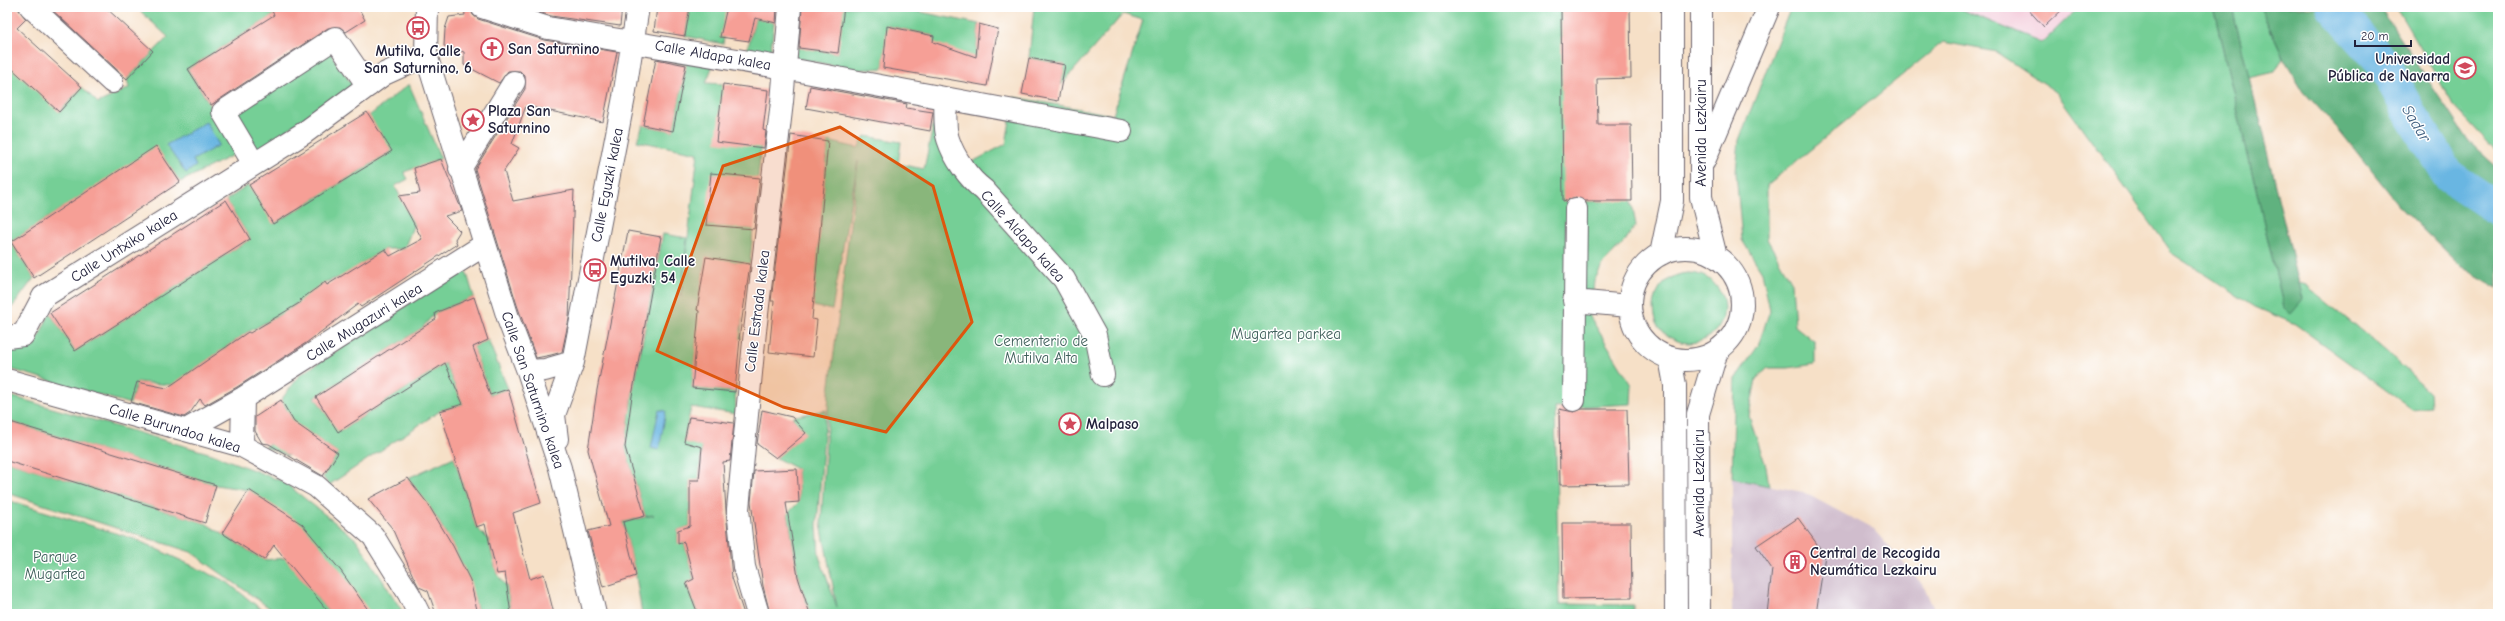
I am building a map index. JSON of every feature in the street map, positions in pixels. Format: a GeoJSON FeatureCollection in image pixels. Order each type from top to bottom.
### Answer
{"type":"FeatureCollection","features":[{"type":"Feature","properties":{"kind":"street"},"geometry":{"type":"LineString","coordinates":[[31,7],[112,82]]}},
{"type":"Feature","properties":{"kind":"street","name":"Calle San Saturnino kalea"},"geometry":{"type":"LineString","coordinates":[[427,7],[426,55],[460,169],[508,320],[528,371],[560,468],[595,614]]}},
{"type":"Feature","properties":{"kind":"street","name":"Calle Aldapa kalea"},"geometry":{"type":"LineString","coordinates":[[482,7],[548,28],[784,68],[1121,131]]}},
{"type":"Feature","properties":{"kind":"street","name":"Calle Eguzki kalea"},"geometry":{"type":"LineString","coordinates":[[560,468],[554,415],[573,362],[624,98],[638,7]]}},
{"type":"Feature","properties":{"kind":"street","name":"Calle Estrada kalea"},"geometry":{"type":"LineString","coordinates":[[758,614],[744,567],[738,509],[755,331],[782,102],[790,7]]}},
{"type":"Feature","properties":{"kind":"street","name":"Avenida Lezkairu"},"geometry":{"type":"LineString","coordinates":[[1662,254],[1672,201],[1672,7]]}},
{"type":"Feature","properties":{"kind":"street","name":"Avenida Lezkairu"},"geometry":{"type":"LineString","coordinates":[[1701,7],[1702,202],[1716,257]]}},
{"type":"Feature","properties":{"kind":"street"},"geometry":{"type":"LineString","coordinates":[[1701,167],[1769,7]]}},
{"type":"Feature","properties":{"kind":"street"},"geometry":{"type":"LineString","coordinates":[[254,164],[223,112],[335,38],[368,86]]}},
{"type":"Feature","properties":{"kind":"street","name":"Calle Untxiko kalea"},"geometry":{"type":"LineString","coordinates":[[7,337],[23,335],[43,297],[304,132],[384,74],[426,55]]}},
{"type":"Feature","properties":{"kind":"street"},"geometry":{"type":"LineString","coordinates":[[460,169],[514,82]]}},
{"type":"Feature","properties":{"kind":"street","name":"Calle Aldapa kalea"},"geometry":{"type":"LineString","coordinates":[[945,98],[948,138],[956,157],[975,183],[984,190],[1064,279],[1095,335],[1103,375]]}},
{"type":"Feature","properties":{"kind":"street"},"geometry":{"type":"LineString","coordinates":[[1574,400],[1576,209]]}},
{"type":"Feature","properties":{"kind":"street","name":"Calle Mugazuri kalea"},"geometry":{"type":"LineString","coordinates":[[186,430],[243,398],[484,245]]}},
{"type":"Feature","properties":{"kind":"street"},"geometry":{"type":"LineString","coordinates":[[1680,249],[1698,250],[1716,257],[1729,268],[1738,283],[1742,300],[1741,317],[1735,333],[1716,354],[1697,359],[1670,358],[1655,351],[1643,339],[1634,325],[1629,306],[1638,276],[1648,264],[1662,254],[1680,249]]}},
{"type":"Feature","properties":{"kind":"street"},"geometry":{"type":"LineString","coordinates":[[1574,301],[1629,306]]}},
{"type":"Feature","properties":{"kind":"street","name":"Avenida Lezkairu"},"geometry":{"type":"LineString","coordinates":[[1699,614],[1698,414],[1716,354]]}},
{"type":"Feature","properties":{"kind":"street","name":"Avenida Lezkairu"},"geometry":{"type":"LineString","coordinates":[[1670,358],[1675,385],[1676,614]]}},
{"type":"Feature","properties":{"kind":"street"},"geometry":{"type":"LineString","coordinates":[[528,371],[545,370],[573,362]]}},
{"type":"Feature","properties":{"kind":"street","name":"Calle Burundoa kalea"},"geometry":{"type":"LineString","coordinates":[[7,380],[242,446],[316,486],[372,536],[409,594],[419,614]]}},
{"type":"Feature","properties":{"kind":"street"},"geometry":{"type":"LineString","coordinates":[[242,446],[243,398]]}},
{"type":"Feature","properties":{"kind":"highlighted area"},"geometry":{"type":"Polygon","coordinates":[[[840,127],[933,186],[972,322],[886,432],[783,407],[657,351],[723,166],[840,127]]]}},
{"type":"Feature","properties":{"kind":"shaded area"},"geometry":{"type":"Polygon","coordinates":[[[1955,7],[2079,7],[2042,43],[1955,7]]]}},
{"type":"Feature","properties":{"kind":"shaded area"},"geometry":{"type":"Polygon","coordinates":[[[1732,478],[1803,492],[1874,530],[1923,585],[1936,614],[1732,614],[1732,478]]]}},
{"type":"Feature","properties":{"kind":"green space"},"geometry":{"type":"Polygon","coordinates":[[[136,7],[270,7],[274,15],[188,69],[187,68],[239,152],[180,182],[156,147],[11,242],[34,278],[7,314],[10,283],[7,283],[7,59],[60,112],[82,87],[98,103],[129,88],[127,79],[168,37],[136,7]]]}},
{"type":"Feature","properties":{"kind":"green space"},"geometry":{"type":"Polygon","coordinates":[[[690,7],[728,7],[723,44],[685,36],[690,7]]]}},
{"type":"Feature","properties":{"kind":"green space"},"geometry":{"type":"Polygon","coordinates":[[[841,7],[896,7],[979,24],[976,57],[931,58],[934,36],[888,26],[883,68],[857,70],[795,58],[797,47],[838,53],[841,7]]]}},
{"type":"Feature","properties":{"kind":"green space","name":"Mugartea parkea"},"geometry":{"type":"Polygon","coordinates":[[[1034,7],[1563,7],[1565,202],[1631,200],[1636,225],[1625,241],[1603,264],[1594,281],[1590,317],[1632,385],[1631,404],[1555,408],[1559,604],[1633,605],[1633,614],[810,614],[799,581],[788,513],[799,502],[797,469],[776,458],[805,433],[792,417],[826,410],[817,525],[819,556],[837,607],[821,524],[829,392],[858,161],[832,310],[813,306],[828,141],[858,148],[865,136],[901,142],[898,164],[924,169],[935,117],[957,170],[1006,144],[1014,97],[1113,115],[1143,20],[1123,14],[1061,85],[1065,65],[1029,58],[1034,7]]]}},
{"type":"Feature","properties":{"kind":"green space"},"geometry":{"type":"Polygon","coordinates":[[[1791,7],[1955,7],[2042,43],[2079,7],[2213,7],[2284,308],[2303,300],[2299,283],[2306,285],[2388,353],[2430,392],[2431,407],[2412,409],[2295,324],[2255,307],[2173,254],[2056,92],[1996,52],[1943,42],[1767,185],[1767,239],[1792,283],[1795,326],[1815,342],[1815,364],[1788,368],[1768,368],[1756,379],[1749,416],[1766,466],[1769,486],[1732,478],[1735,379],[1758,346],[1770,310],[1762,272],[1742,240],[1736,172],[1739,140],[1791,7]]]}},
{"type":"Feature","properties":{"kind":"green space"},"geometry":{"type":"Polygon","coordinates":[[[2213,7],[2232,7],[2303,300],[2291,314],[2284,308],[2213,7]]]}},
{"type":"Feature","properties":{"kind":"green space"},"geometry":{"type":"Polygon","coordinates":[[[2232,7],[2260,7],[2283,57],[2275,72],[2249,78],[2232,7]]]}},
{"type":"Feature","properties":{"kind":"green space"},"geometry":{"type":"Polygon","coordinates":[[[2260,7],[2380,7],[2468,141],[2498,168],[2498,288],[2460,266],[2403,210],[2339,130],[2304,92],[2283,57],[2260,7]]]}},
{"type":"Feature","properties":{"kind":"green space","name":"Universidad Pública de Navarra"},"geometry":{"type":"Polygon","coordinates":[[[2396,7],[2498,7],[2498,153],[2454,106],[2396,7]]]}},
{"type":"Feature","properties":{"kind":"green space"},"geometry":{"type":"Polygon","coordinates":[[[755,18],[774,22],[771,49],[762,53],[747,52],[755,18]]]}},
{"type":"Feature","properties":{"kind":"green space"},"geometry":{"type":"Polygon","coordinates":[[[329,51],[353,86],[255,151],[232,116],[329,51]]]}},
{"type":"Feature","properties":{"kind":"green space"},"geometry":{"type":"Polygon","coordinates":[[[653,54],[713,65],[706,83],[723,84],[761,147],[758,178],[706,225],[753,229],[750,264],[706,257],[697,310],[742,318],[741,339],[697,335],[692,388],[735,392],[736,414],[691,407],[684,441],[702,447],[699,480],[690,481],[690,526],[678,530],[678,543],[684,542],[694,579],[686,583],[698,614],[642,614],[636,576],[623,522],[654,515],[645,516],[625,447],[632,396],[663,234],[687,238],[681,297],[698,153],[637,141],[643,125],[673,131],[686,65],[656,59],[653,54]]]}},
{"type":"Feature","properties":{"kind":"green space"},"geometry":{"type":"Polygon","coordinates":[[[409,84],[441,159],[404,172],[408,179],[395,186],[414,224],[404,249],[385,249],[341,277],[325,282],[287,311],[248,332],[172,385],[137,382],[130,404],[7,368],[7,345],[34,347],[50,313],[75,351],[250,239],[226,200],[249,185],[274,224],[391,152],[369,116],[409,84]]]}},
{"type":"Feature","properties":{"kind":"green space"},"geometry":{"type":"Polygon","coordinates":[[[465,267],[474,297],[435,313],[422,328],[316,397],[314,396],[339,432],[445,363],[463,404],[440,411],[329,485],[323,477],[338,453],[305,430],[288,456],[265,447],[296,426],[281,400],[300,375],[465,267]]]}},
{"type":"Feature","properties":{"kind":"green space"},"geometry":{"type":"Polygon","coordinates":[[[1689,273],[1702,276],[1714,283],[1721,295],[1724,308],[1721,321],[1714,333],[1702,340],[1689,343],[1676,340],[1664,333],[1657,321],[1654,308],[1657,295],[1664,283],[1676,276],[1689,273]]]}},
{"type":"Feature","properties":{"kind":"green space"},"geometry":{"type":"Polygon","coordinates":[[[488,340],[508,389],[490,395],[473,347],[488,340]]]}},
{"type":"Feature","properties":{"kind":"green space"},"geometry":{"type":"Polygon","coordinates":[[[7,395],[212,454],[284,482],[357,540],[404,614],[371,614],[249,490],[216,485],[7,421],[7,395]]]}},
{"type":"Feature","properties":{"kind":"green space"},"geometry":{"type":"Polygon","coordinates":[[[454,457],[476,527],[488,539],[497,574],[507,587],[511,614],[471,614],[478,612],[473,593],[459,558],[431,509],[408,478],[454,457]]]}},
{"type":"Feature","properties":{"kind":"green space"},"geometry":{"type":"Polygon","coordinates":[[[7,461],[205,523],[264,560],[285,558],[330,614],[278,614],[191,552],[7,493],[7,461]]]}},
{"type":"Feature","properties":{"kind":"green space","name":"Parque Mugartea"},"geometry":{"type":"Polygon","coordinates":[[[7,500],[135,539],[227,582],[267,614],[7,614],[7,500]]]}},
{"type":"Feature","properties":{"kind":"water"},"geometry":{"type":"Polygon","coordinates":[[[206,122],[219,145],[193,160],[196,166],[186,173],[166,145],[206,122]]]}},
{"type":"Feature","properties":{"kind":"water"},"geometry":{"type":"Polygon","coordinates":[[[659,410],[666,411],[659,450],[651,448],[659,410]]]}},
{"type":"Feature","properties":{"kind":"building"},"geometry":{"type":"Polygon","coordinates":[[[7,7],[16,7],[26,19],[17,28],[82,87],[59,112],[7,64],[7,7]]]}},
{"type":"Feature","properties":{"kind":"building"},"geometry":{"type":"Polygon","coordinates":[[[49,7],[105,7],[153,51],[127,79],[49,7]]]}},
{"type":"Feature","properties":{"kind":"building"},"geometry":{"type":"Polygon","coordinates":[[[270,7],[358,7],[365,20],[346,32],[340,27],[328,28],[211,105],[188,69],[274,15],[270,7]]]}},
{"type":"Feature","properties":{"kind":"building"},"geometry":{"type":"Polygon","coordinates":[[[464,7],[470,7],[473,15],[478,19],[544,40],[617,52],[603,122],[526,106],[512,144],[519,148],[504,171],[513,201],[574,190],[569,319],[562,352],[551,355],[536,358],[517,305],[475,169],[525,89],[525,76],[520,71],[508,71],[499,83],[464,65],[464,52],[444,46],[445,29],[449,17],[465,15],[464,7]]]}},
{"type":"Feature","properties":{"kind":"building"},"geometry":{"type":"Polygon","coordinates":[[[523,7],[622,7],[620,26],[551,16],[523,7]]]}},
{"type":"Feature","properties":{"kind":"building"},"geometry":{"type":"Polygon","coordinates":[[[657,7],[690,7],[685,36],[654,31],[657,7]]]}},
{"type":"Feature","properties":{"kind":"building"},"geometry":{"type":"Polygon","coordinates":[[[727,7],[777,7],[776,23],[755,18],[749,41],[720,37],[727,7]]]}},
{"type":"Feature","properties":{"kind":"building"},"geometry":{"type":"Polygon","coordinates":[[[802,7],[844,7],[838,53],[799,48],[802,7]]]}},
{"type":"Feature","properties":{"kind":"building"},"geometry":{"type":"Polygon","coordinates":[[[1561,7],[1630,7],[1631,78],[1597,79],[1598,125],[1631,125],[1632,201],[1585,201],[1576,197],[1563,201],[1561,7]]]}},
{"type":"Feature","properties":{"kind":"building"},"geometry":{"type":"Polygon","coordinates":[[[2026,7],[2065,7],[2044,27],[2026,7]]]}},
{"type":"Feature","properties":{"kind":"building"},"geometry":{"type":"Polygon","coordinates":[[[979,24],[998,29],[987,86],[883,68],[887,26],[934,36],[933,42],[976,57],[979,24]]]}},
{"type":"Feature","properties":{"kind":"building"},"geometry":{"type":"Polygon","coordinates":[[[1029,58],[1065,65],[1058,101],[1022,94],[1029,58]]]}},
{"type":"Feature","properties":{"kind":"building"},"geometry":{"type":"Polygon","coordinates":[[[656,59],[686,65],[673,131],[643,125],[656,59]]]}},
{"type":"Feature","properties":{"kind":"building"},"geometry":{"type":"Polygon","coordinates":[[[723,84],[768,90],[763,130],[766,131],[764,148],[716,142],[723,84]]]}},
{"type":"Feature","properties":{"kind":"building"},"geometry":{"type":"Polygon","coordinates":[[[810,86],[907,104],[906,108],[933,112],[930,131],[806,108],[810,86]]]}},
{"type":"Feature","properties":{"kind":"building"},"geometry":{"type":"Polygon","coordinates":[[[367,112],[392,151],[273,224],[249,185],[367,112]]]}},
{"type":"Feature","properties":{"kind":"building"},"geometry":{"type":"Polygon","coordinates":[[[791,135],[828,141],[812,319],[817,320],[813,357],[769,352],[774,301],[771,301],[791,135]]]}},
{"type":"Feature","properties":{"kind":"building"},"geometry":{"type":"Polygon","coordinates":[[[156,146],[180,182],[34,278],[11,242],[156,146]]]}},
{"type":"Feature","properties":{"kind":"building"},"geometry":{"type":"Polygon","coordinates":[[[441,159],[462,211],[445,216],[460,231],[455,239],[457,244],[361,307],[358,304],[306,343],[237,387],[205,405],[200,399],[190,413],[184,417],[131,402],[137,382],[167,388],[248,332],[250,333],[301,302],[300,300],[325,282],[327,285],[385,249],[390,256],[422,239],[399,196],[420,193],[414,168],[441,159]]]}},
{"type":"Feature","properties":{"kind":"building"},"geometry":{"type":"Polygon","coordinates":[[[711,173],[760,178],[754,229],[706,225],[711,173]]]}},
{"type":"Feature","properties":{"kind":"building"},"geometry":{"type":"Polygon","coordinates":[[[226,200],[250,239],[75,351],[50,313],[226,200]]]}},
{"type":"Feature","properties":{"kind":"building"},"geometry":{"type":"Polygon","coordinates":[[[628,231],[661,237],[632,396],[625,447],[645,516],[623,522],[636,576],[603,587],[588,531],[609,526],[588,450],[597,390],[628,231]]]}},
{"type":"Feature","properties":{"kind":"building"},"geometry":{"type":"Polygon","coordinates":[[[706,257],[750,264],[739,339],[735,392],[692,388],[699,311],[697,310],[706,257]]]}},
{"type":"Feature","properties":{"kind":"building"},"geometry":{"type":"Polygon","coordinates":[[[474,297],[488,340],[473,347],[490,395],[508,389],[541,503],[513,513],[530,579],[544,574],[554,614],[511,614],[505,573],[497,574],[485,524],[476,527],[440,411],[463,404],[445,363],[338,432],[316,397],[436,319],[435,313],[474,297]]]}},
{"type":"Feature","properties":{"kind":"building"},"geometry":{"type":"Polygon","coordinates":[[[281,400],[294,422],[338,453],[323,476],[269,444],[262,443],[255,431],[255,417],[281,400]]]}},
{"type":"Feature","properties":{"kind":"building"},"geometry":{"type":"Polygon","coordinates":[[[1559,409],[1574,412],[1582,409],[1627,409],[1629,484],[1560,485],[1559,409]]]}},
{"type":"Feature","properties":{"kind":"building"},"geometry":{"type":"Polygon","coordinates":[[[762,410],[792,417],[806,433],[776,458],[757,444],[762,410]]]}},
{"type":"Feature","properties":{"kind":"building"},"geometry":{"type":"Polygon","coordinates":[[[689,417],[734,423],[730,461],[723,462],[732,578],[744,614],[698,614],[686,583],[694,579],[684,542],[678,544],[678,530],[690,526],[690,480],[699,480],[702,447],[684,442],[689,417]]]}},
{"type":"Feature","properties":{"kind":"building"},"geometry":{"type":"Polygon","coordinates":[[[7,421],[216,485],[205,523],[7,461],[7,421]]]}},
{"type":"Feature","properties":{"kind":"building"},"geometry":{"type":"Polygon","coordinates":[[[797,469],[799,502],[786,503],[798,577],[810,614],[770,614],[763,586],[751,502],[754,471],[797,469]]]}},
{"type":"Feature","properties":{"kind":"building"},"geometry":{"type":"Polygon","coordinates":[[[408,478],[428,504],[453,546],[470,580],[478,614],[436,614],[428,591],[419,587],[392,528],[368,499],[408,478]]]}},
{"type":"Feature","properties":{"kind":"building"},"geometry":{"type":"Polygon","coordinates":[[[249,490],[302,524],[341,571],[371,614],[330,614],[274,545],[264,560],[222,533],[249,490]]]}},
{"type":"Feature","properties":{"kind":"building","name":"Central de Recogida Neumática Lezkairu"},"geometry":{"type":"Polygon","coordinates":[[[1798,518],[1825,555],[1816,614],[1767,614],[1772,569],[1756,546],[1798,518]]]}},
{"type":"Feature","properties":{"kind":"building"},"geometry":{"type":"Polygon","coordinates":[[[1562,523],[1631,523],[1632,598],[1563,599],[1562,523]]]}},
{"type":"Feature","properties":{"kind":"waterway","name":"Sadar"},"geometry":{"type":"LineString","coordinates":[[2333,7],[2384,64],[2413,118],[2449,176],[2498,209]]}},
{"type":"Feature","properties":{"kind":"place","name":"Mutilva, Calle San Saturnino, 6"},"geometry":{"type":"Point","coordinates":[418,28]}},
{"type":"Feature","properties":{"kind":"place","name":"San Saturnino"},"geometry":{"type":"Point","coordinates":[492,49]}},
{"type":"Feature","properties":{"kind":"place","name":"Universidad Pública de Navarra"},"geometry":{"type":"Point","coordinates":[2465,68]}},
{"type":"Feature","properties":{"kind":"place","name":"Plaza San Saturnino"},"geometry":{"type":"Point","coordinates":[473,120]}},
{"type":"Feature","properties":{"kind":"place","name":"Mutilva, Calle Eguzki, 54"},"geometry":{"type":"Point","coordinates":[595,270]}},
{"type":"Feature","properties":{"kind":"place","name":"Malpaso"},"geometry":{"type":"Point","coordinates":[1070,424]}},
{"type":"Feature","properties":{"kind":"place","name":"Central de Recogida Neumática Lezkairu"},"geometry":{"type":"Point","coordinates":[1795,562]}},
{"type":"Feature","properties":{"kind":"park label","name":"Cementerio de Mutilva Alta"},"geometry":{"type":"Point","coordinates":[1041,350]}}]}
